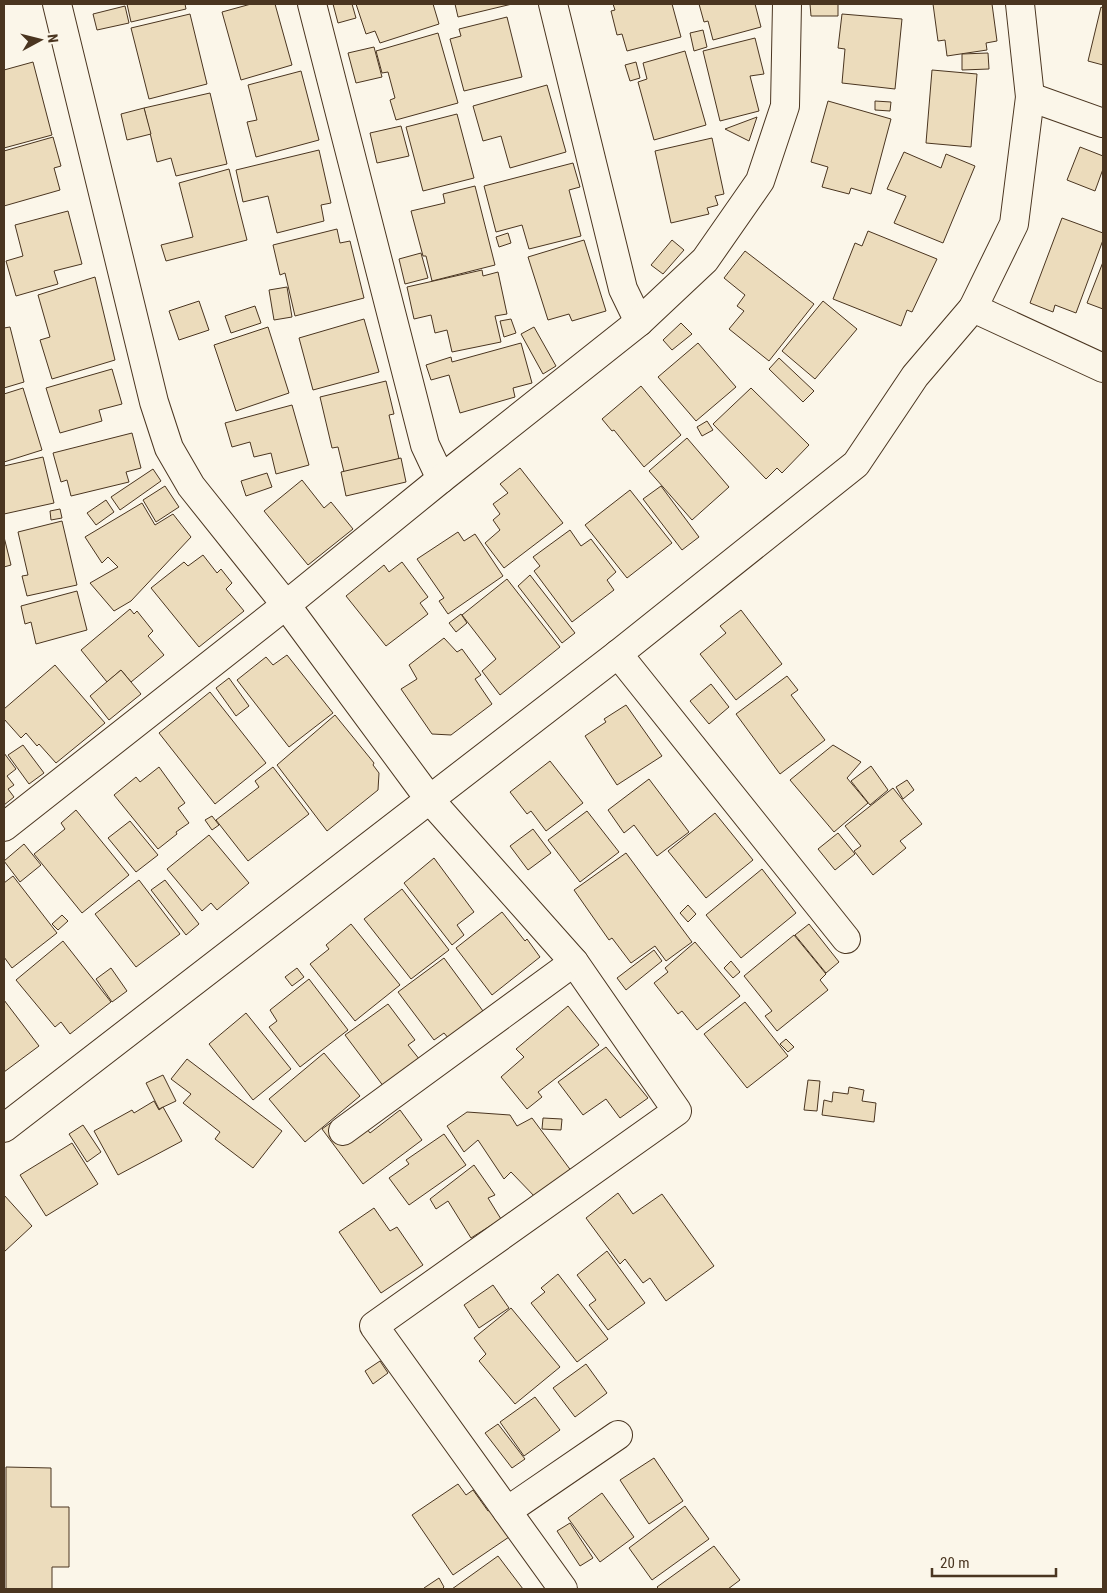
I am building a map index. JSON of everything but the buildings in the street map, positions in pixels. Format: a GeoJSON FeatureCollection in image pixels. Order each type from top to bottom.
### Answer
{"type":"FeatureCollection","features":[{"type":"Feature","properties":{"kind":"street"},"geometry":{"type":"LineString","coordinates":[[57,4],[154,402],[169,448],[191,486],[286,605],[430,800],[574,962],[677,1111],[374,1326],[563,1589]]}},
{"type":"Feature","properties":{"kind":"street"},"geometry":{"type":"LineString","coordinates":[[312,4],[426,445],[441,479]]}},
{"type":"Feature","properties":{"kind":"street"},"geometry":{"type":"LineString","coordinates":[[552,4],[623,289],[639,322]]}},
{"type":"Feature","properties":{"kind":"street"},"geometry":{"type":"LineString","coordinates":[[4,826],[286,605],[639,322],[705,260],[760,181],[785,106],[786,4]]}},
{"type":"Feature","properties":{"kind":"street"},"geometry":{"type":"LineString","coordinates":[[4,1128],[618,654],[856,464],[915,376],[973,308],[1014,224],[1030,96],[1020,4]]}},
{"type":"Feature","properties":{"kind":"street"},"geometry":{"type":"LineString","coordinates":[[1030,96],[1103,123]]}},
{"type":"Feature","properties":{"kind":"street"},"geometry":{"type":"LineString","coordinates":[[973,308],[1103,368]]}},
{"type":"Feature","properties":{"kind":"street"},"geometry":{"type":"LineString","coordinates":[[618,654],[846,939]]}},
{"type":"Feature","properties":{"kind":"street"},"geometry":{"type":"LineString","coordinates":[[343,1131],[574,962]]}},
{"type":"Feature","properties":{"kind":"street"},"geometry":{"type":"LineString","coordinates":[[507,1511],[618,1435]]}}]}
